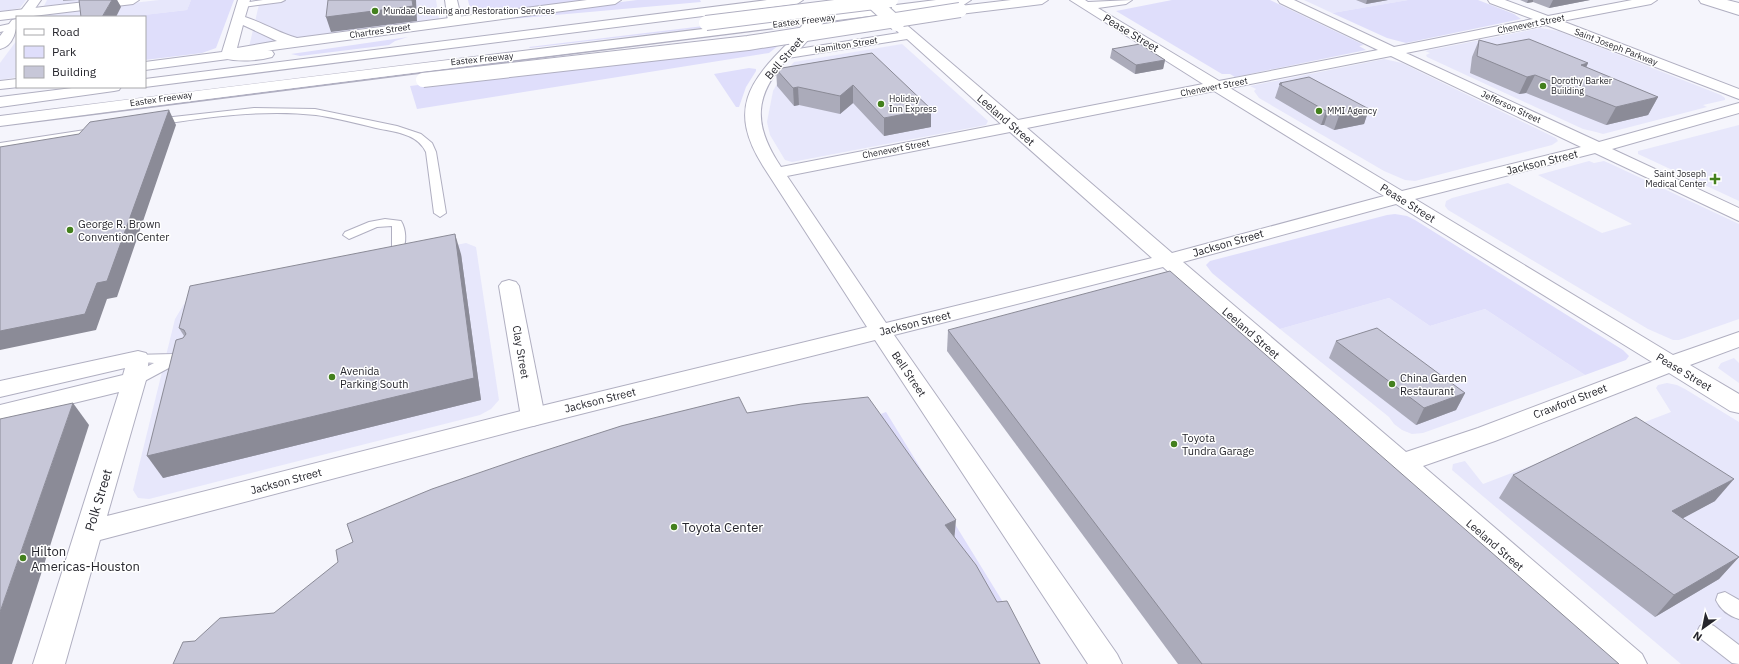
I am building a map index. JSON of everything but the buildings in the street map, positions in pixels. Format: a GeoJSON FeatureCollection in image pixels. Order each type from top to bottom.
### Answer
{"type":"FeatureCollection","features":[{"type":"Feature","properties":{"kind":"main road"},"geometry":{"type":"LineString","coordinates":[[22,16],[35,0]]}},
{"type":"Feature","properties":{"kind":"main road"},"geometry":{"type":"LineString","coordinates":[[42,16],[133,0]]}},
{"type":"Feature","properties":{"kind":"main road"},"geometry":{"type":"LineString","coordinates":[[451,0],[456,21]]}},
{"type":"Feature","properties":{"kind":"main road","name":"Chartres Street"},"geometry":{"type":"LineString","coordinates":[[146,66],[228,55],[249,49],[615,0]]}},
{"type":"Feature","properties":{"kind":"main road"},"geometry":{"type":"LineString","coordinates":[[243,2],[228,55],[248,56],[526,20],[755,0]]}},
{"type":"Feature","properties":{"kind":"main road","name":"Eastex Freeway"},"geometry":{"type":"LineString","coordinates":[[0,121],[797,0]]}},
{"type":"Feature","properties":{"kind":"main road","name":"Bell Street"},"geometry":{"type":"LineString","coordinates":[[830,0],[827,7],[806,33],[784,55],[760,85],[751,110],[753,127],[759,143],[776,173],[881,332],[1106,664]]}},
{"type":"Feature","properties":{"kind":"main road","name":"Leeland Street"},"geometry":{"type":"LineString","coordinates":[[871,0],[1014,127],[1632,664]]}},
{"type":"Feature","properties":{"kind":"main road"},"geometry":{"type":"LineString","coordinates":[[0,110],[891,0]]}},
{"type":"Feature","properties":{"kind":"main road"},"geometry":{"type":"LineString","coordinates":[[0,130],[748,43],[963,5],[1008,0]]}},
{"type":"Feature","properties":{"kind":"main road"},"geometry":{"type":"LineString","coordinates":[[963,5],[1042,0]]}},
{"type":"Feature","properties":{"kind":"main road"},"geometry":{"type":"LineString","coordinates":[[1081,3],[1126,0]]}},
{"type":"Feature","properties":{"kind":"main road","name":"Jefferson Street"},"geometry":{"type":"LineString","coordinates":[[1284,0],[1739,215]]}},
{"type":"Feature","properties":{"kind":"main road","name":"Saint Joseph Parkway"},"geometry":{"type":"LineString","coordinates":[[1494,0],[1739,94]]}},
{"type":"Feature","properties":{"kind":"main road","name":"Chenevert Street"},"geometry":{"type":"LineString","coordinates":[[776,173],[916,144],[1014,127],[1651,0]]}},
{"type":"Feature","properties":{"kind":"main road"},"geometry":{"type":"LineString","coordinates":[[1706,0],[1739,11]]}},
{"type":"Feature","properties":{"kind":"main road"},"geometry":{"type":"LineString","coordinates":[[1712,0],[1733,6]]}},
{"type":"Feature","properties":{"kind":"main road","name":"Pease Street"},"geometry":{"type":"LineString","coordinates":[[1081,3],[1739,405]]}},
{"type":"Feature","properties":{"kind":"main road","name":"Eastex Freeway"},"geometry":{"type":"LineString","coordinates":[[146,83],[445,54],[623,44],[963,5]]}},
{"type":"Feature","properties":{"kind":"main road"},"geometry":{"type":"LineString","coordinates":[[0,16],[16,19]]}},
{"type":"Feature","properties":{"kind":"main road"},"geometry":{"type":"LineString","coordinates":[[238,19],[257,25],[275,36],[298,43]]}},
{"type":"Feature","properties":{"kind":"main road"},"geometry":{"type":"LineString","coordinates":[[0,45],[16,24]]}},
{"type":"Feature","properties":{"kind":"main road"},"geometry":{"type":"LineString","coordinates":[[806,33],[827,48]]}},
{"type":"Feature","properties":{"kind":"main road","name":"Hamilton Street"},"geometry":{"type":"LineString","coordinates":[[784,55],[909,35]]}},
{"type":"Feature","properties":{"kind":"main road"},"geometry":{"type":"LineString","coordinates":[[0,85],[16,83]]}},
{"type":"Feature","properties":{"kind":"main road"},"geometry":{"type":"LineString","coordinates":[[0,102],[106,88]]}},
{"type":"Feature","properties":{"kind":"main road","name":"Jackson Street"},"geometry":{"type":"LineString","coordinates":[[88,532],[533,417],[1168,260],[1399,197],[1597,148],[1739,108]]}},
{"type":"Feature","properties":{"kind":"main road","name":"Clay Street"},"geometry":{"type":"LineString","coordinates":[[509,286],[533,417]]}},
{"type":"Feature","properties":{"kind":"main road","name":"Crawford Street"},"geometry":{"type":"LineString","coordinates":[[1402,464],[1462,443],[1739,338]]}},
{"type":"Feature","properties":{"kind":"main road"},"geometry":{"type":"LineString","coordinates":[[0,389],[136,369]]}},
{"type":"Feature","properties":{"kind":"main road"},"geometry":{"type":"LineString","coordinates":[[0,413],[136,369]]}},
{"type":"Feature","properties":{"kind":"main road","name":"Polk Street"},"geometry":{"type":"LineString","coordinates":[[49,664],[136,369]]}},
{"type":"Feature","properties":{"kind":"lane"},"geometry":{"type":"LineString","coordinates":[[243,2],[281,0]]}},
{"type":"Feature","properties":{"kind":"lane"},"geometry":{"type":"LineString","coordinates":[[0,29],[16,21]]}},
{"type":"Feature","properties":{"kind":"lane"},"geometry":{"type":"LineString","coordinates":[[145,124],[249,111],[299,111],[330,114],[418,135],[429,146],[431,152],[440,213]]}},
{"type":"Feature","properties":{"kind":"lane"},"geometry":{"type":"LineString","coordinates":[[0,146],[107,130]]}},
{"type":"Feature","properties":{"kind":"lane"},"geometry":{"type":"LineString","coordinates":[[349,234],[381,222],[390,221],[397,224],[399,230],[398,248]]}},
{"type":"Feature","properties":{"kind":"lane"},"geometry":{"type":"LineString","coordinates":[[136,369],[190,355]]}},
{"type":"Feature","properties":{"kind":"lane"},"geometry":{"type":"LineString","coordinates":[[136,369],[173,359]]}},
{"type":"Feature","properties":{"kind":"lane"},"geometry":{"type":"LineString","coordinates":[[1707,632],[1739,657]]}},
{"type":"Feature","properties":{"kind":"shaded area"},"geometry":{"type":"Polygon","coordinates":[[[0,0],[26,0],[20,8],[0,12],[0,0]]]}},
{"type":"Feature","properties":{"kind":"shaded area"},"geometry":{"type":"Polygon","coordinates":[[[47,0],[105,0],[44,6],[47,0]]]}},
{"type":"Feature","properties":{"kind":"shaded area"},"geometry":{"type":"Polygon","coordinates":[[[159,0],[191,0],[187,10],[135,16],[39,16],[53,12],[159,0]]]}},
{"type":"Feature","properties":{"kind":"shaded area"},"geometry":{"type":"Polygon","coordinates":[[[260,0],[436,0],[439,19],[249,47],[260,0]]]}},
{"type":"Feature","properties":{"kind":"shaded area"},"geometry":{"type":"Polygon","coordinates":[[[1304,0],[1408,0],[1332,13],[1304,0]]]}},
{"type":"Feature","properties":{"kind":"shaded area"},"geometry":{"type":"Polygon","coordinates":[[[1541,28],[1558,31],[1721,95],[1725,98],[1725,100],[1703,105],[1707,107],[1603,134],[1583,129],[1427,57],[1426,55],[1430,53],[1425,51],[1541,28]]]}},
{"type":"Feature","properties":{"kind":"shaded area"},"geometry":{"type":"Polygon","coordinates":[[[16,41],[16,77],[0,80],[0,63],[16,41]]]}},
{"type":"Feature","properties":{"kind":"shaded area"},"geometry":{"type":"Polygon","coordinates":[[[902,44],[988,121],[986,125],[792,162],[785,160],[770,135],[767,122],[773,91],[782,75],[794,62],[902,44]]]}},
{"type":"Feature","properties":{"kind":"shaded area"},"geometry":{"type":"Polygon","coordinates":[[[1384,59],[1402,63],[1556,138],[1558,141],[1552,145],[1415,181],[1405,180],[1384,171],[1259,98],[1254,91],[1256,89],[1250,86],[1384,59]]]}},
{"type":"Feature","properties":{"kind":"shaded area","name":"Saint Joseph Medical Center"},"geometry":{"type":"Polygon","coordinates":[[[1739,125],[1739,201],[1638,154],[1638,151],[1739,125]]]}},
{"type":"Feature","properties":{"kind":"shaded area"},"geometry":{"type":"Polygon","coordinates":[[[1589,161],[1594,163],[1604,161],[1739,224],[1739,319],[1679,340],[1673,340],[1648,329],[1448,210],[1445,206],[1446,201],[1452,198],[1508,183],[1602,233],[1632,224],[1538,175],[1589,161]]]}},
{"type":"Feature","properties":{"kind":"shaded area","name":"Avenida Parking South"},"geometry":{"type":"Polygon","coordinates":[[[466,243],[476,247],[499,400],[491,409],[480,415],[149,499],[138,498],[133,490],[175,319],[184,304],[201,296],[466,243]]]}},
{"type":"Feature","properties":{"kind":"shaded area"},"geometry":{"type":"Polygon","coordinates":[[[1389,298],[1430,326],[1485,309],[1585,375],[1423,433],[1412,434],[1402,430],[1394,424],[1389,417],[1280,329],[1389,298]]]}},
{"type":"Feature","properties":{"kind":"shaded area"},"geometry":{"type":"Polygon","coordinates":[[[1734,358],[1739,363],[1739,383],[1718,368],[1721,363],[1734,358]]]}},
{"type":"Feature","properties":{"kind":"shaded area"},"geometry":{"type":"Polygon","coordinates":[[[1667,383],[1677,385],[1685,389],[1739,422],[1739,664],[1681,664],[1452,470],[1453,464],[1465,461],[1483,484],[1671,412],[1656,388],[1658,385],[1667,383]]]}},
{"type":"Feature","properties":{"kind":"green space"},"geometry":{"type":"Polygon","coordinates":[[[191,0],[234,0],[216,48],[202,53],[146,60],[146,16],[135,16],[187,10],[191,0]]]}},
{"type":"Feature","properties":{"kind":"green space"},"geometry":{"type":"Polygon","coordinates":[[[468,0],[598,0],[476,16],[471,13],[468,0]]]}},
{"type":"Feature","properties":{"kind":"green space"},"geometry":{"type":"Polygon","coordinates":[[[637,0],[700,0],[701,2],[511,19],[510,16],[637,0]]]}},
{"type":"Feature","properties":{"kind":"green space"},"geometry":{"type":"Polygon","coordinates":[[[1172,0],[1270,0],[1364,45],[1359,46],[1366,50],[1235,77],[1230,74],[1222,74],[1116,11],[1172,0]]]}},
{"type":"Feature","properties":{"kind":"green space"},"geometry":{"type":"Polygon","coordinates":[[[1408,0],[1478,0],[1514,14],[1521,19],[1406,43],[1387,38],[1332,13],[1408,0]]]}},
{"type":"Feature","properties":{"kind":"green space"},"geometry":{"type":"Polygon","coordinates":[[[813,13],[811,15],[529,47],[813,13]]]}},
{"type":"Feature","properties":{"kind":"green space"},"geometry":{"type":"Polygon","coordinates":[[[408,37],[395,41],[389,45],[300,56],[291,54],[408,37]]]}},
{"type":"Feature","properties":{"kind":"green space"},"geometry":{"type":"Polygon","coordinates":[[[783,42],[769,53],[417,109],[410,86],[783,42]]]}},
{"type":"Feature","properties":{"kind":"green space"},"geometry":{"type":"Polygon","coordinates":[[[749,68],[756,69],[756,71],[746,87],[739,107],[736,107],[714,74],[749,68]]]}},
{"type":"Feature","properties":{"kind":"green space"},"geometry":{"type":"Polygon","coordinates":[[[1395,214],[1407,216],[1415,220],[1623,350],[1629,356],[1626,360],[1585,375],[1485,309],[1430,326],[1389,298],[1280,329],[1212,273],[1206,265],[1210,261],[1395,214]]]}},
{"type":"Feature","properties":{"kind":"green space"},"geometry":{"type":"Polygon","coordinates":[[[886,412],[1041,664],[1024,664],[868,419],[886,412]]]}},
{"type":"Feature","properties":{"kind":"place","name":"Mundae Cleaning and Restoration Services"},"geometry":{"type":"Point","coordinates":[375,11]}},
{"type":"Feature","properties":{"kind":"place","name":"Dorothy Barker Building"},"geometry":{"type":"Point","coordinates":[1543,86]}},
{"type":"Feature","properties":{"kind":"place","name":"Holiday Inn Express"},"geometry":{"type":"Point","coordinates":[881,104]}},
{"type":"Feature","properties":{"kind":"place","name":"MMI Agency"},"geometry":{"type":"Point","coordinates":[1319,111]}},
{"type":"Feature","properties":{"kind":"place","name":"Saint Joseph Medical Center"},"geometry":{"type":"Point","coordinates":[1715,179]}},
{"type":"Feature","properties":{"kind":"place","name":"George R. Brown Convention Center"},"geometry":{"type":"Point","coordinates":[70,230]}},
{"type":"Feature","properties":{"kind":"place","name":"Avenida Parking South"},"geometry":{"type":"Point","coordinates":[332,377]}},
{"type":"Feature","properties":{"kind":"place","name":"China Garden Restaurant"},"geometry":{"type":"Point","coordinates":[1392,384]}},
{"type":"Feature","properties":{"kind":"place","name":"Toyota Tundra Garage"},"geometry":{"type":"Point","coordinates":[1174,444]}},
{"type":"Feature","properties":{"kind":"place","name":"Toyota Center"},"geometry":{"type":"Point","coordinates":[674,527]}},
{"type":"Feature","properties":{"kind":"place","name":"Hilton Americas-Houston"},"geometry":{"type":"Point","coordinates":[23,558]}}]}
